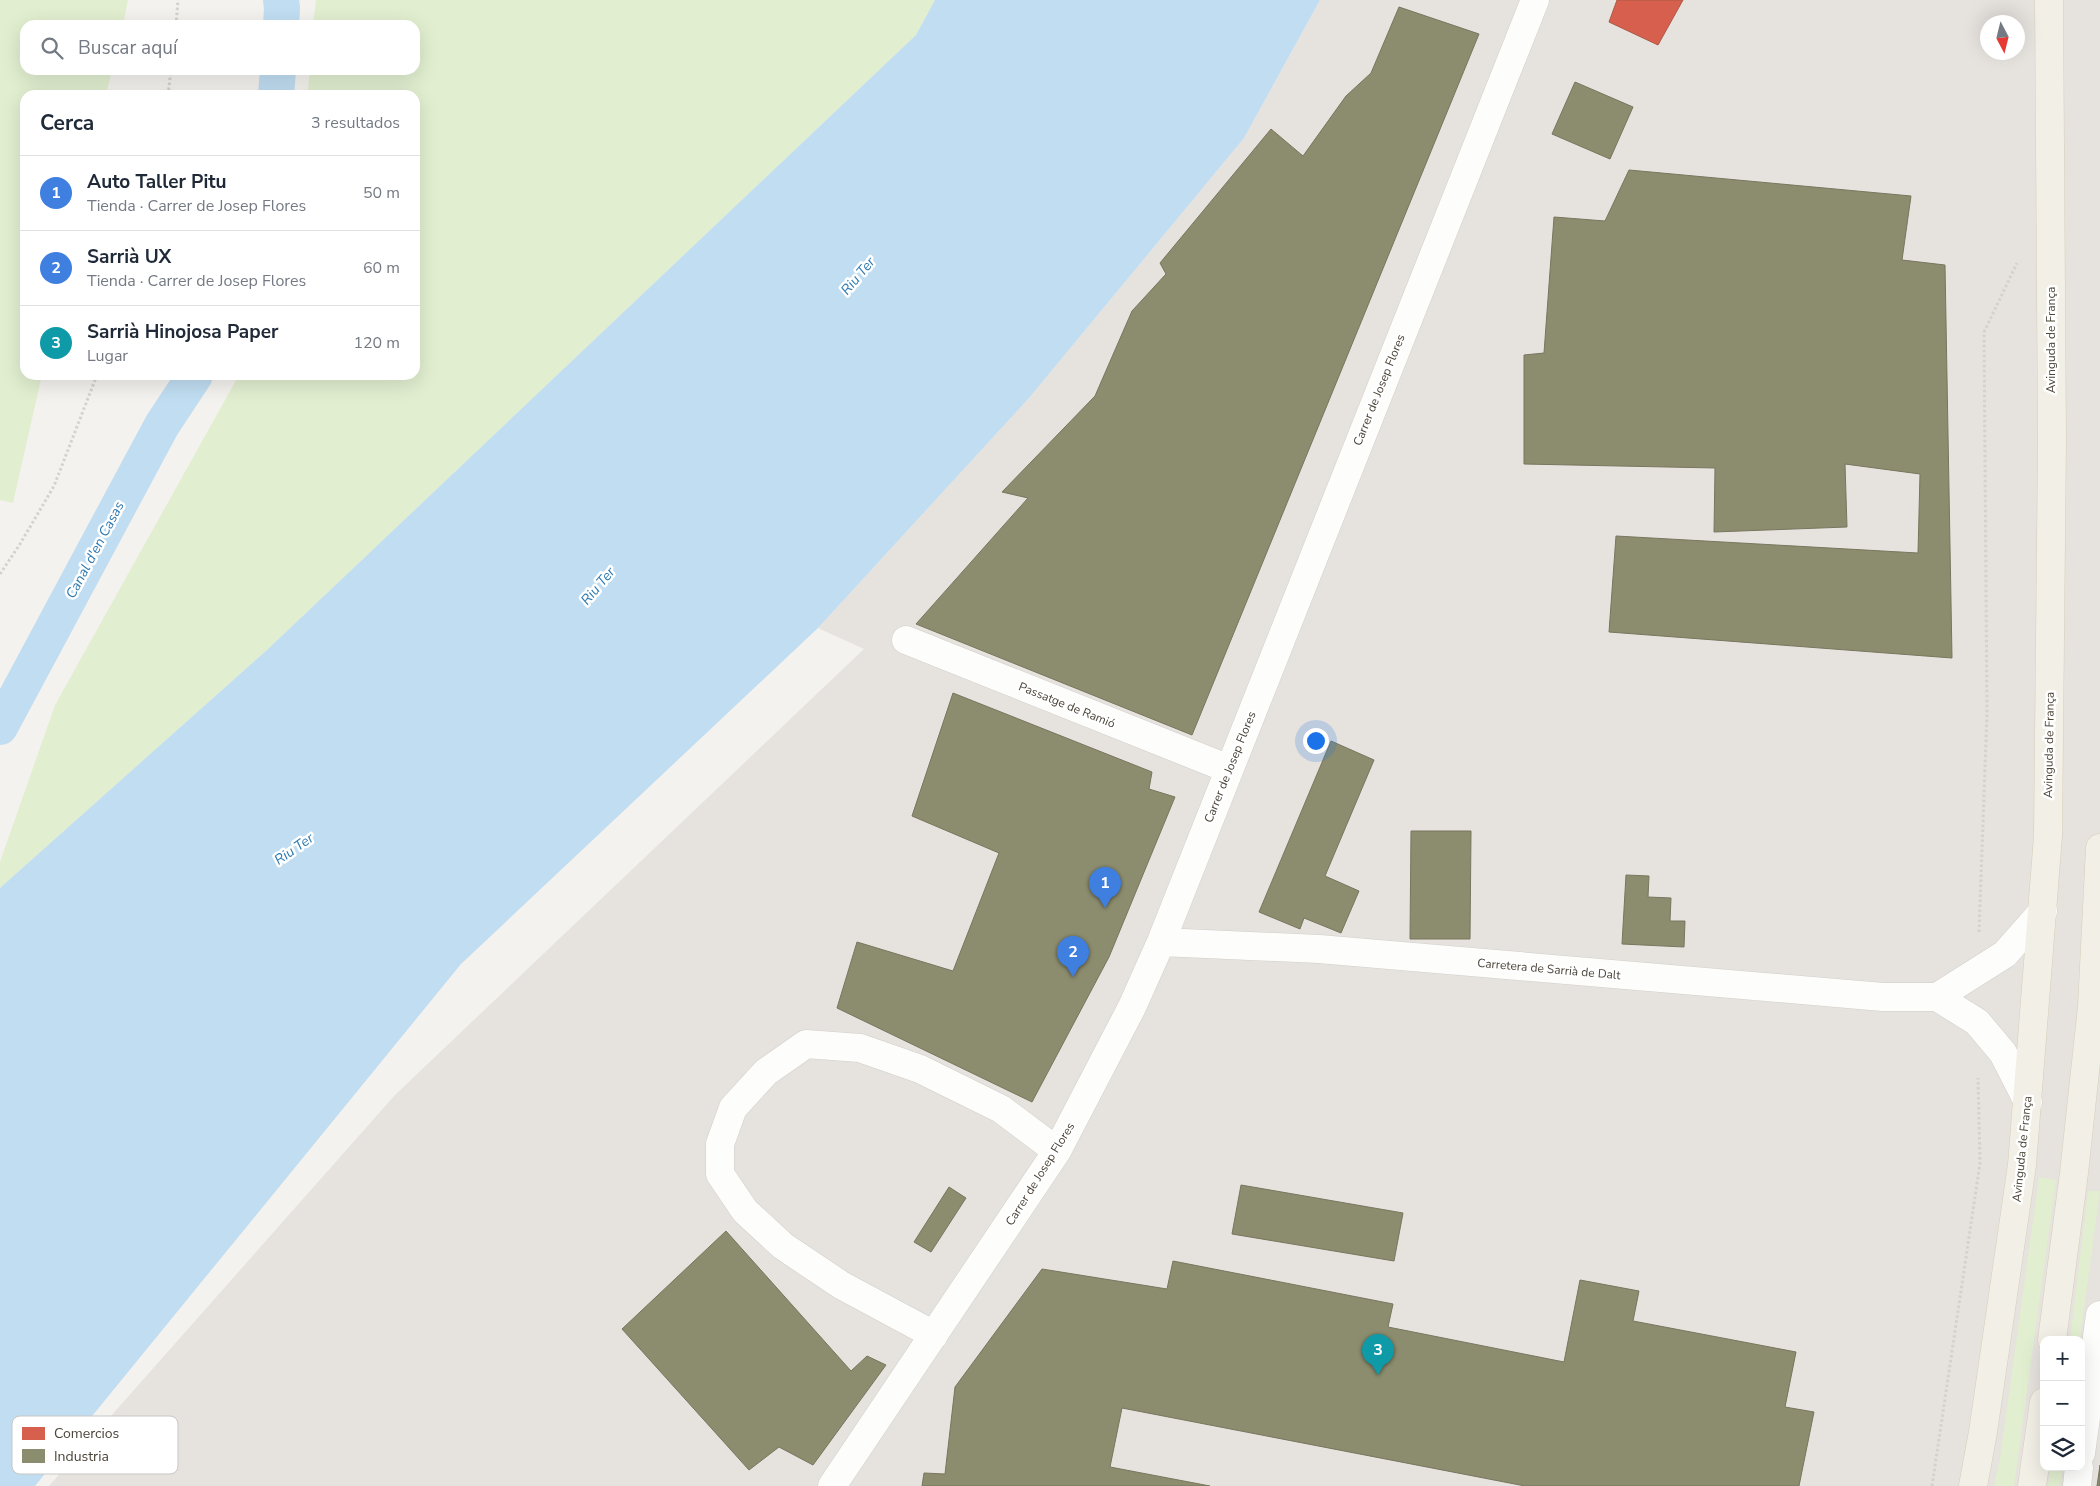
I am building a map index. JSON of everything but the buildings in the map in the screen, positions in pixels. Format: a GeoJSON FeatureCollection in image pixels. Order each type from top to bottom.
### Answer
{"type":"FeatureCollection","features":[{"type":"Feature","properties":{"kind":"main road","name":"Avinguda de França"},"geometry":{"type":"LineString","coordinates":[[1973,1486],[1983,1432],[2019,1185],[2028,1102],[2048,836],[2052,451],[2049,0]]}},
{"type":"Feature","properties":{"kind":"main road"},"geometry":{"type":"LineString","coordinates":[[2053,1336],[2074,1173],[2092,1007],[2100,848]]}},
{"type":"Feature","properties":{"kind":"main road"},"geometry":{"type":"LineString","coordinates":[[2032,1486],[2041,1426]]}},
{"type":"Feature","properties":{"kind":"street","name":"Carrer de Josep Flores"},"geometry":{"type":"LineString","coordinates":[[832,1486],[1057,1151],[1132,1007],[1161,942],[1534,0]]}},
{"type":"Feature","properties":{"kind":"street","name":"Passatge de Ramió"},"geometry":{"type":"LineString","coordinates":[[906,640],[1229,769]]}},
{"type":"Feature","properties":{"kind":"street"},"geometry":{"type":"LineString","coordinates":[[2028,1102],[2003,1053],[1977,1022],[1937,997],[2005,954],[2043,911]]}},
{"type":"Feature","properties":{"kind":"street","name":"Carretera de Sarrià de Dalt"},"geometry":{"type":"LineString","coordinates":[[1161,942],[1319,949],[1883,997],[1937,997]]}},
{"type":"Feature","properties":{"kind":"street"},"geometry":{"type":"LineString","coordinates":[[934,1336],[841,1285],[783,1246],[745,1210],[720,1174],[720,1144],[733,1108],[766,1072],[806,1044],[860,1048],[920,1069],[1001,1109],[1057,1151]]}},
{"type":"Feature","properties":{"kind":"street"},"geometry":{"type":"LineString","coordinates":[[2085,1426],[2100,1315]]}},
{"type":"Feature","properties":{"kind":"street"},"geometry":{"type":"LineString","coordinates":[[2077,1486],[2079,1471]]}},
{"type":"Feature","properties":{"kind":"path"},"geometry":{"type":"LineString","coordinates":[[176,20],[178,0]]}},
{"type":"Feature","properties":{"kind":"path"},"geometry":{"type":"LineString","coordinates":[[169,90],[170,75]]}},
{"type":"Feature","properties":{"kind":"path"},"geometry":{"type":"LineString","coordinates":[[1975,938],[1980,930],[1987,714],[1984,332],[2017,263],[2017,253]]}},
{"type":"Feature","properties":{"kind":"path"},"geometry":{"type":"LineString","coordinates":[[0,574],[54,486],[95,380]]}},
{"type":"Feature","properties":{"kind":"path"},"geometry":{"type":"LineString","coordinates":[[1932,1486],[1980,1164],[1978,1075]]}},
{"type":"Feature","properties":{"kind":"shaded area"},"geometry":{"type":"Polygon","coordinates":[[[1320,0],[2100,0],[2100,1486],[49,1486],[60,1474],[178,1474],[178,1416],[111,1416],[395,1095],[864,649],[818,628],[1029,398],[1244,138],[1320,0]]]}},
{"type":"Feature","properties":{"kind":"green space"},"geometry":{"type":"Polygon","coordinates":[[[0,0],[128,0],[124,20],[20,20],[20,75],[111,75],[107,90],[20,90],[20,380],[41,380],[13,503],[0,500],[0,0]]]}},
{"type":"Feature","properties":{"kind":"green space"},"geometry":{"type":"Polygon","coordinates":[[[316,0],[935,0],[916,35],[268,649],[0,888],[0,862],[55,705],[236,380],[420,380],[420,90],[308,90],[309,75],[420,75],[420,20],[314,20],[316,0]]]}},
{"type":"Feature","properties":{"kind":"green space"},"geometry":{"type":"Polygon","coordinates":[[[2039,1177],[2056,1180],[2014,1486],[1994,1486],[2000,1458],[2039,1177]]]}},
{"type":"Feature","properties":{"kind":"green space"},"geometry":{"type":"Polygon","coordinates":[[[2088,1191],[2100,1191],[2081,1336],[2070,1336],[2088,1191]]]}},
{"type":"Feature","properties":{"kind":"green space"},"geometry":{"type":"Polygon","coordinates":[[[2050,1471],[2062,1471],[2060,1486],[2048,1486],[2050,1471]]]}},
{"type":"Feature","properties":{"kind":"water","name":"Riu Ter"},"geometry":{"type":"Polygon","coordinates":[[[935,0],[1320,0],[1244,138],[1029,398],[818,628],[461,964],[92,1416],[12,1416],[12,1474],[45,1474],[35,1486],[0,1486],[0,888],[268,649],[916,35],[935,0]]]}},
{"type":"Feature","properties":{"kind":"waterway","name":"Canal d'en Casas"},"geometry":{"type":"LineString","coordinates":[[281,0],[281,20]]}},
{"type":"Feature","properties":{"kind":"waterway","name":"Canal d'en Casas"},"geometry":{"type":"LineString","coordinates":[[276,90],[278,75]]}},
{"type":"Feature","properties":{"kind":"waterway","name":"Canal d'en Casas"},"geometry":{"type":"LineString","coordinates":[[0,727],[162,425],[192,380]]}},
{"type":"Feature","properties":{"kind":"place","name":"Auto Taller Pitu"},"geometry":{"type":"Point","coordinates":[1105,908]}},
{"type":"Feature","properties":{"kind":"place","name":"Sarrià UX"},"geometry":{"type":"Point","coordinates":[1073,977]}},
{"type":"Feature","properties":{"kind":"place","name":"Sarrià Hinojosa Paper"},"geometry":{"type":"Point","coordinates":[1378,1375]}}]}
